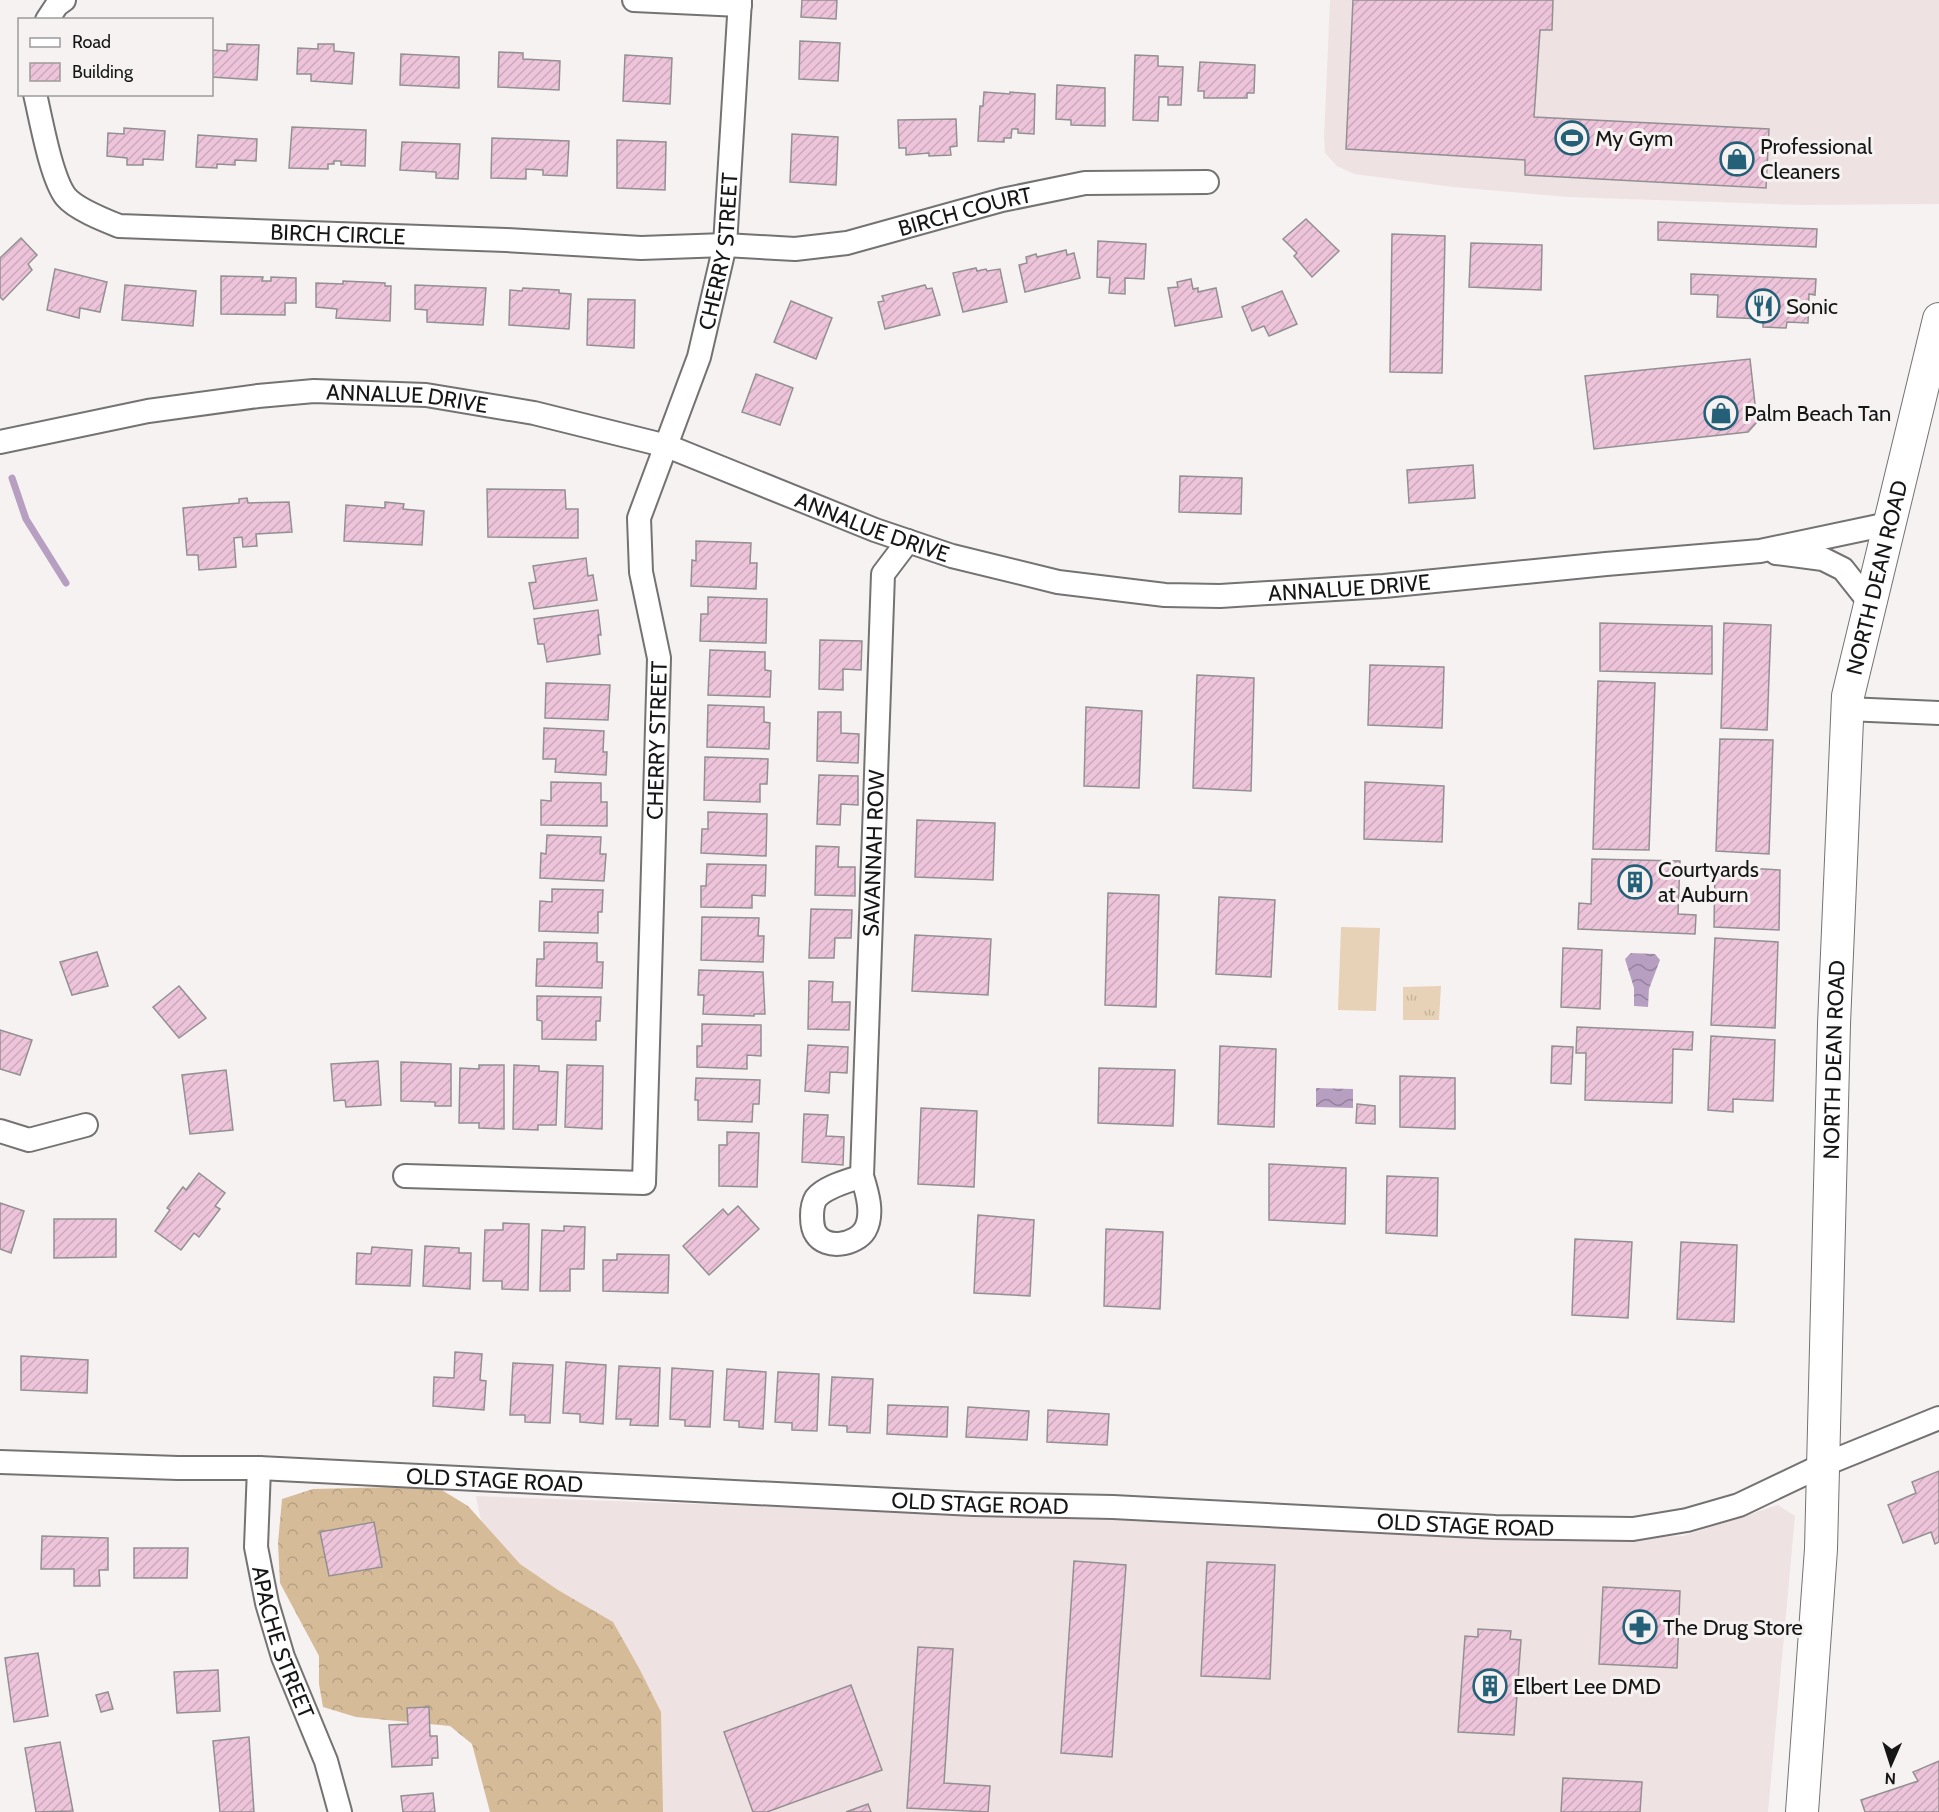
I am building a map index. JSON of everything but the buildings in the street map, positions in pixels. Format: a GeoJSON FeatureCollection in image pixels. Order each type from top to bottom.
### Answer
{"type":"FeatureCollection","features":[{"type":"Feature","properties":{"kind":"street"},"geometry":{"type":"LineString","coordinates":[[48,18],[57,5],[64,0]]}},
{"type":"Feature","properties":{"kind":"street"},"geometry":{"type":"LineString","coordinates":[[634,0],[740,3]]}},
{"type":"Feature","properties":{"kind":"street","name":"CHERRY STREET"},"geometry":{"type":"LineString","coordinates":[[405,1176],[644,1183],[659,658],[641,572],[639,518],[699,357],[725,245],[740,3]]}},
{"type":"Feature","properties":{"kind":"street","name":"BIRCH CIRCLE"},"geometry":{"type":"LineString","coordinates":[[35,96],[52,168],[66,197],[92,215],[118,226],[506,240],[641,248],[725,245]]}},
{"type":"Feature","properties":{"kind":"street","name":"BIRCH COURT"},"geometry":{"type":"LineString","coordinates":[[725,245],[795,249],[847,243],[1002,200],[1085,183],[1207,182]]}},
{"type":"Feature","properties":{"kind":"street","name":"NORTH DEAN ROAD"},"geometry":{"type":"LineString","coordinates":[[1803,1812],[1821,1549],[1834,1024],[1848,696],[1939,319]]}},
{"type":"Feature","properties":{"kind":"street","name":"ANNALUE DRIVE"},"geometry":{"type":"LineString","coordinates":[[0,442],[148,411],[258,396],[314,391],[426,395],[534,413],[667,446],[875,530],[952,556],[1058,582],[1165,594],[1220,596],[1384,586],[1760,551],[1888,524]]}},
{"type":"Feature","properties":{"kind":"street","name":"SAVANNAH ROW"},"geometry":{"type":"LineString","coordinates":[[862,1176],[883,574],[908,541]]}},
{"type":"Feature","properties":{"kind":"street","name":"ANNALUE DRIVE"},"geometry":{"type":"LineString","coordinates":[[1760,551],[1823,559],[1844,569],[1870,603]]}},
{"type":"Feature","properties":{"kind":"street"},"geometry":{"type":"LineString","coordinates":[[1847,709],[1939,713]]}},
{"type":"Feature","properties":{"kind":"street"},"geometry":{"type":"LineString","coordinates":[[0,1131],[28,1140],[86,1125]]}},
{"type":"Feature","properties":{"kind":"street","name":"OLD STAGE ROAD"},"geometry":{"type":"LineString","coordinates":[[0,1462],[178,1468],[259,1468],[974,1504],[1113,1507],[1495,1527],[1633,1529],[1687,1520],[1739,1505],[1822,1465],[1939,1418]]}},
{"type":"Feature","properties":{"kind":"street","name":"APACHE STREET"},"geometry":{"type":"LineString","coordinates":[[259,1468],[256,1547],[267,1603],[283,1657],[326,1761],[340,1812]]}},
{"type":"Feature","properties":{"kind":"shaded area"},"geometry":{"type":"Polygon","coordinates":[[[1330,0],[1939,0],[1939,204],[1801,205],[1568,197],[1453,187],[1354,174],[1337,166],[1325,153],[1330,0]]]}},
{"type":"Feature","properties":{"kind":"shaded area"},"geometry":{"type":"Polygon","coordinates":[[[476,1496],[1106,1519],[1500,1538],[1603,1539],[1683,1536],[1778,1505],[1795,1516],[1768,1812],[539,1812],[476,1496]]]}},
{"type":"Feature","properties":{"kind":"green space"},"geometry":{"type":"Polygon","coordinates":[[[1341,927],[1380,928],[1376,1011],[1338,1010],[1341,927]]]}},
{"type":"Feature","properties":{"kind":"green space"},"geometry":{"type":"Polygon","coordinates":[[[1441,986],[1439,1020],[1403,1020],[1403,987],[1441,986]]]}},
{"type":"Feature","properties":{"kind":"green space"},"geometry":{"type":"Polygon","coordinates":[[[395,1487],[440,1489],[468,1506],[520,1564],[558,1590],[613,1622],[661,1712],[663,1812],[490,1812],[472,1744],[450,1726],[356,1717],[323,1707],[319,1684],[319,1656],[280,1583],[278,1543],[282,1499],[313,1489],[395,1487]]]}},
{"type":"Feature","properties":{"kind":"water"},"geometry":{"type":"Polygon","coordinates":[[[1631,953],[1655,954],[1660,960],[1649,989],[1648,1007],[1634,1006],[1634,988],[1625,959],[1631,953]]]}},
{"type":"Feature","properties":{"kind":"water"},"geometry":{"type":"Polygon","coordinates":[[[1316,1088],[1353,1089],[1353,1108],[1316,1107],[1316,1088]]]}},
{"type":"Feature","properties":{"kind":"waterway"},"geometry":{"type":"LineString","coordinates":[[12,478],[26,519],[66,583]]}},
{"type":"Feature","properties":{"kind":"place","name":"My Gym"},"geometry":{"type":"Point","coordinates":[1572,138]}},
{"type":"Feature","properties":{"kind":"place","name":"Professional Cleaners"},"geometry":{"type":"Point","coordinates":[1737,159]}},
{"type":"Feature","properties":{"kind":"place","name":"Sonic"},"geometry":{"type":"Point","coordinates":[1763,306]}},
{"type":"Feature","properties":{"kind":"place","name":"Palm Beach Tan"},"geometry":{"type":"Point","coordinates":[1721,413]}},
{"type":"Feature","properties":{"kind":"place","name":"Courtyards at Auburn"},"geometry":{"type":"Point","coordinates":[1635,882]}},
{"type":"Feature","properties":{"kind":"place","name":"The Drug Store"},"geometry":{"type":"Point","coordinates":[1640,1627]}},
{"type":"Feature","properties":{"kind":"place","name":"Elbert Lee DMD"},"geometry":{"type":"Point","coordinates":[1490,1686]}}]}
